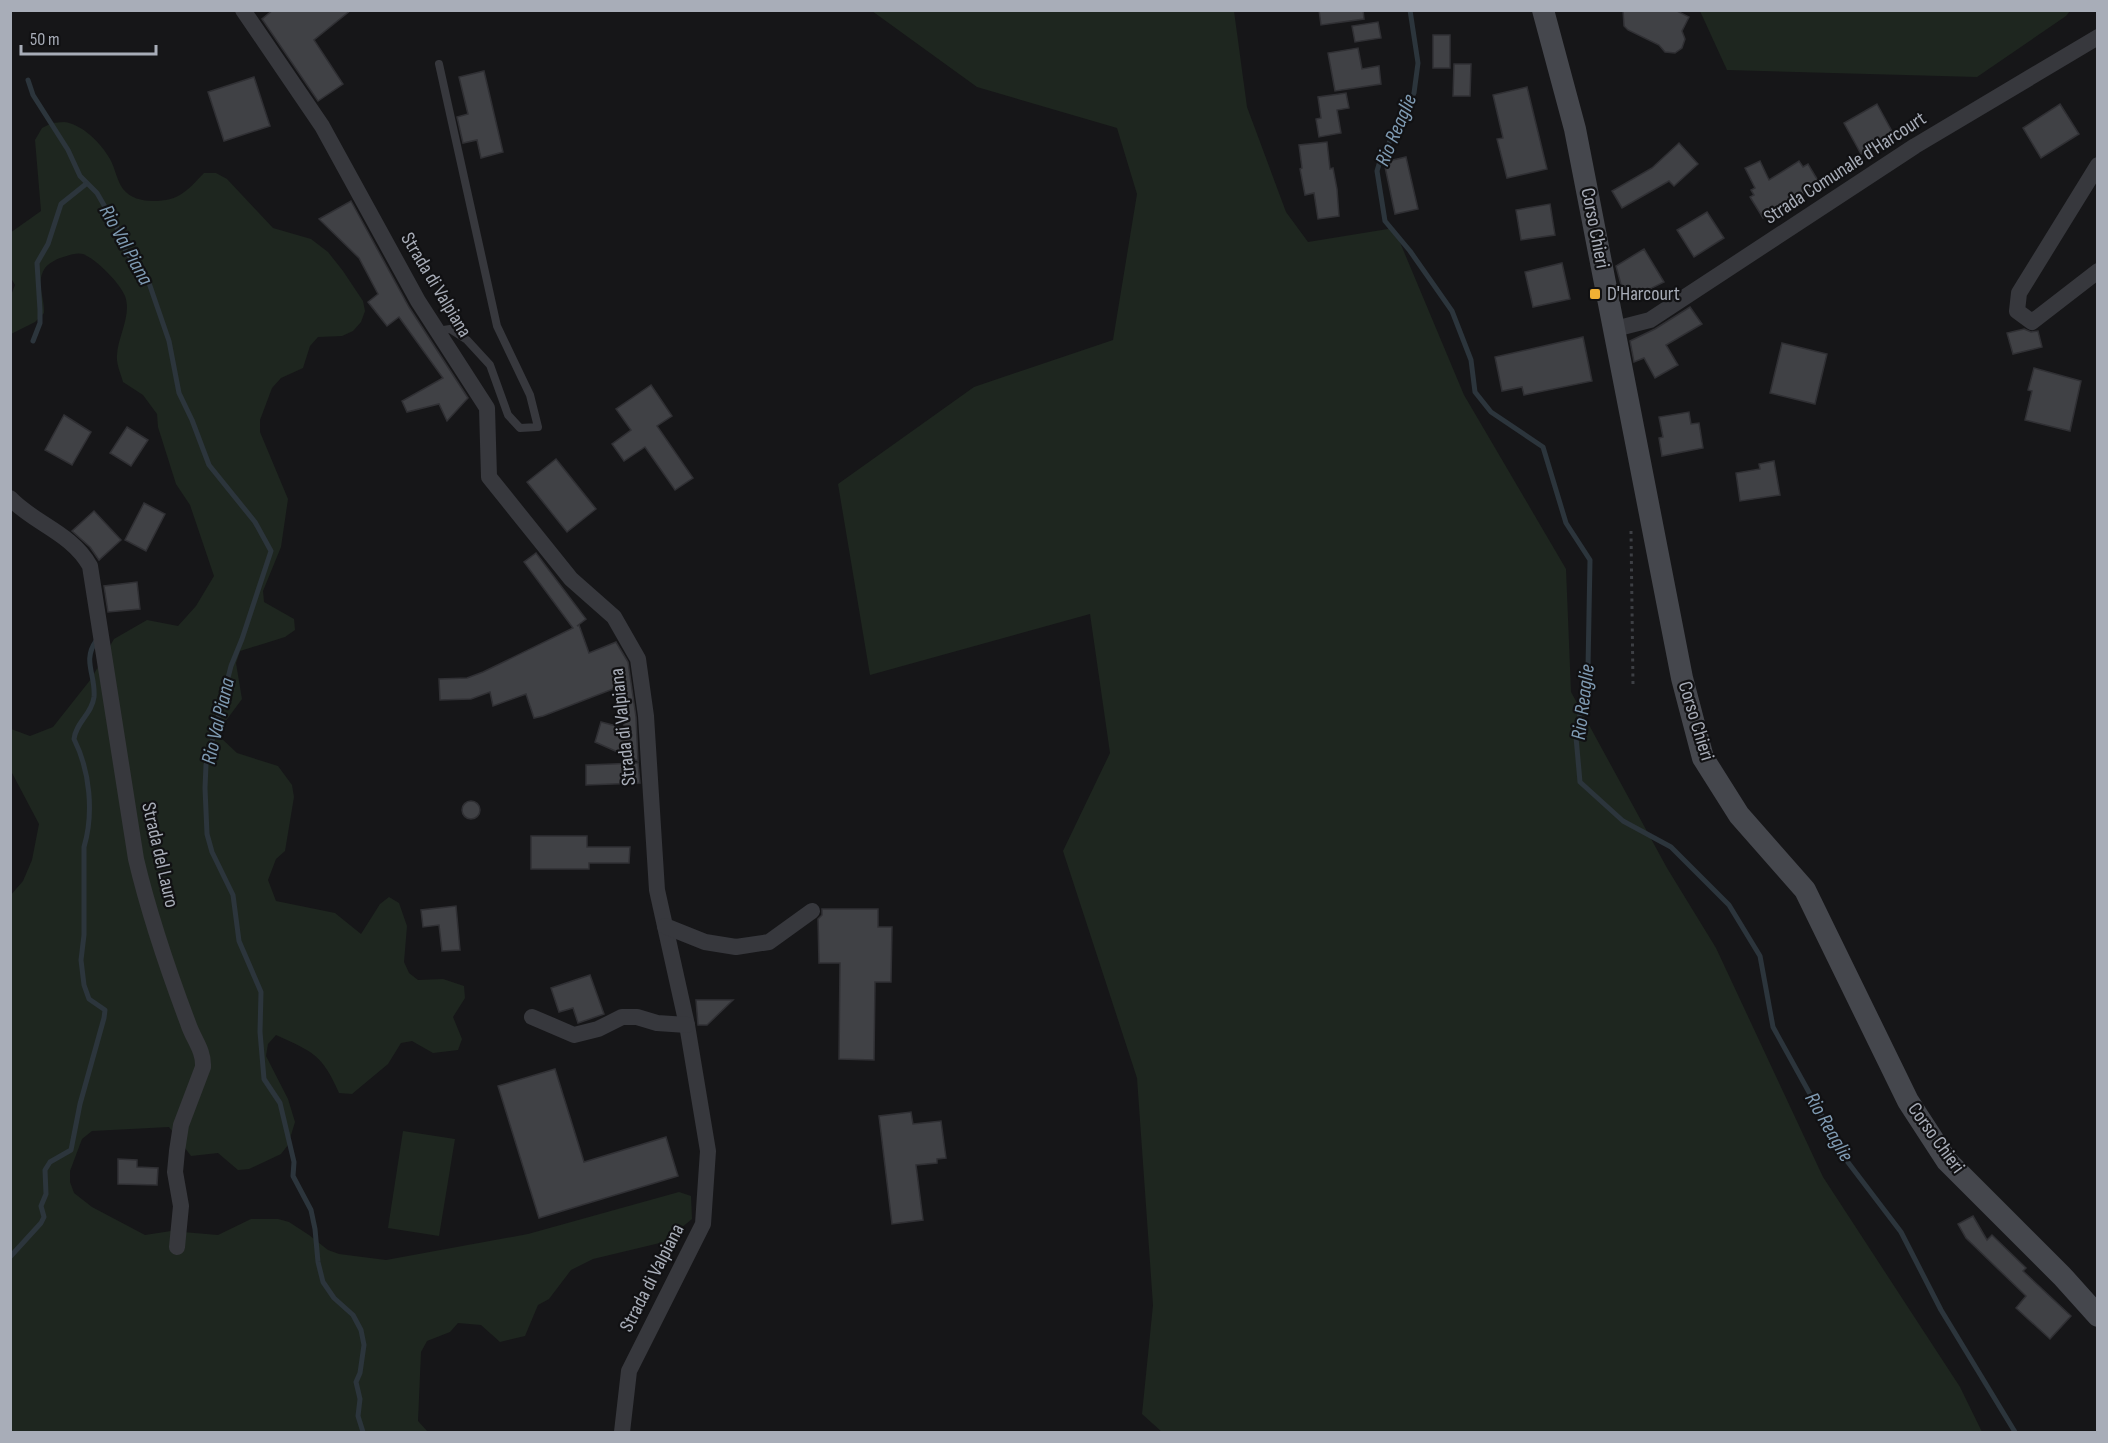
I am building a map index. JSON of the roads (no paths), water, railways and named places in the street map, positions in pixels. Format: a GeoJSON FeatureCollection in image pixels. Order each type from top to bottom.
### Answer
{"type":"FeatureCollection","features":[{"type":"Feature","properties":{"kind":"main road","name":"Corso Chieri"},"geometry":{"type":"LineString","coordinates":[[1543,10],[1575,129],[1682,678],[1703,758],[1738,815],[1805,890],[1908,1101],[1947,1161],[2062,1276],[2097,1316]]}},
{"type":"Feature","properties":{"kind":"street","name":"Strada di Valpiana"},"geometry":{"type":"LineString","coordinates":[[243,10],[322,126],[418,301],[487,408],[489,477],[571,579],[614,617],[638,659],[646,716],[657,890],[687,1025],[708,1151],[703,1224],[628,1371],[622,1432]]}},
{"type":"Feature","properties":{"kind":"street","name":"Strada Comunale d'Harcourt"},"geometry":{"type":"LineString","coordinates":[[1615,329],[1650,320],[1915,146],[2097,37]]}},
{"type":"Feature","properties":{"kind":"street"},"geometry":{"type":"LineString","coordinates":[[2097,165],[2019,293],[2017,311],[2032,322],[2097,271]]}},
{"type":"Feature","properties":{"kind":"street","name":"Strada del Lauro"},"geometry":{"type":"LineString","coordinates":[[10,498],[56,531],[84,555],[90,566],[138,869],[188,1025],[203,1057],[203,1067],[181,1125],[177,1151],[175,1172],[181,1206],[177,1247]]}},
{"type":"Feature","properties":{"kind":"street"},"geometry":{"type":"LineString","coordinates":[[665,926],[705,942],[736,947],[769,942],[812,910]]}},
{"type":"Feature","properties":{"kind":"street"},"geometry":{"type":"LineString","coordinates":[[532,1017],[574,1035],[598,1029],[622,1017],[637,1017],[657,1023],[687,1025]]}},
{"type":"Feature","properties":{"kind":"lane"},"geometry":{"type":"LineString","coordinates":[[437,331],[450,329],[467,340],[490,365],[508,414],[520,428],[538,428],[530,395],[497,326],[439,64]]}},
{"type":"Feature","properties":{"kind":"waterway","name":"Rio Reaglie"},"geometry":{"type":"LineString","coordinates":[[1410,10],[1418,63],[1414,93],[1377,171],[1385,221],[1410,251],[1452,311],[1471,360],[1475,392],[1491,412],[1543,447],[1566,523],[1590,560],[1588,668],[1576,737],[1580,782],[1623,821],[1671,847],[1729,905],[1760,956],[1773,1027],[1847,1161],[1901,1232],[1941,1310],[2015,1432]]}},
{"type":"Feature","properties":{"kind":"waterway","name":"Rio Val Piana"},"geometry":{"type":"LineString","coordinates":[[28,80],[33,95],[68,150],[80,176],[97,193],[120,233],[126,252],[148,280],[169,341],[179,393],[209,465],[255,522],[271,551],[231,666],[206,765],[207,834],[212,852],[233,895],[239,941],[261,992],[260,1032],[264,1079],[280,1103],[294,1162],[293,1176],[311,1210],[323,1282],[334,1298],[353,1315],[361,1330],[364,1345],[360,1373],[356,1382],[360,1399],[358,1416],[363,1432]]}},
{"type":"Feature","properties":{"kind":"waterway"},"geometry":{"type":"LineString","coordinates":[[33,341],[40,323],[37,263],[48,244],[61,204],[86,184]]}},
{"type":"Feature","properties":{"kind":"waterway"},"geometry":{"type":"LineString","coordinates":[[10,1257],[44,1217],[41,1206],[46,1194],[45,1170],[50,1162],[71,1150],[80,1104],[104,1018],[105,1010],[89,999],[84,985],[81,960],[84,935],[84,847],[89,820],[89,792],[84,765],[74,739],[75,733],[93,703],[94,689],[90,655],[96,641]]}},
{"type":"Feature","properties":{"kind":"place","name":"D'Harcourt"},"geometry":{"type":"Point","coordinates":[1595,294]}}]}
